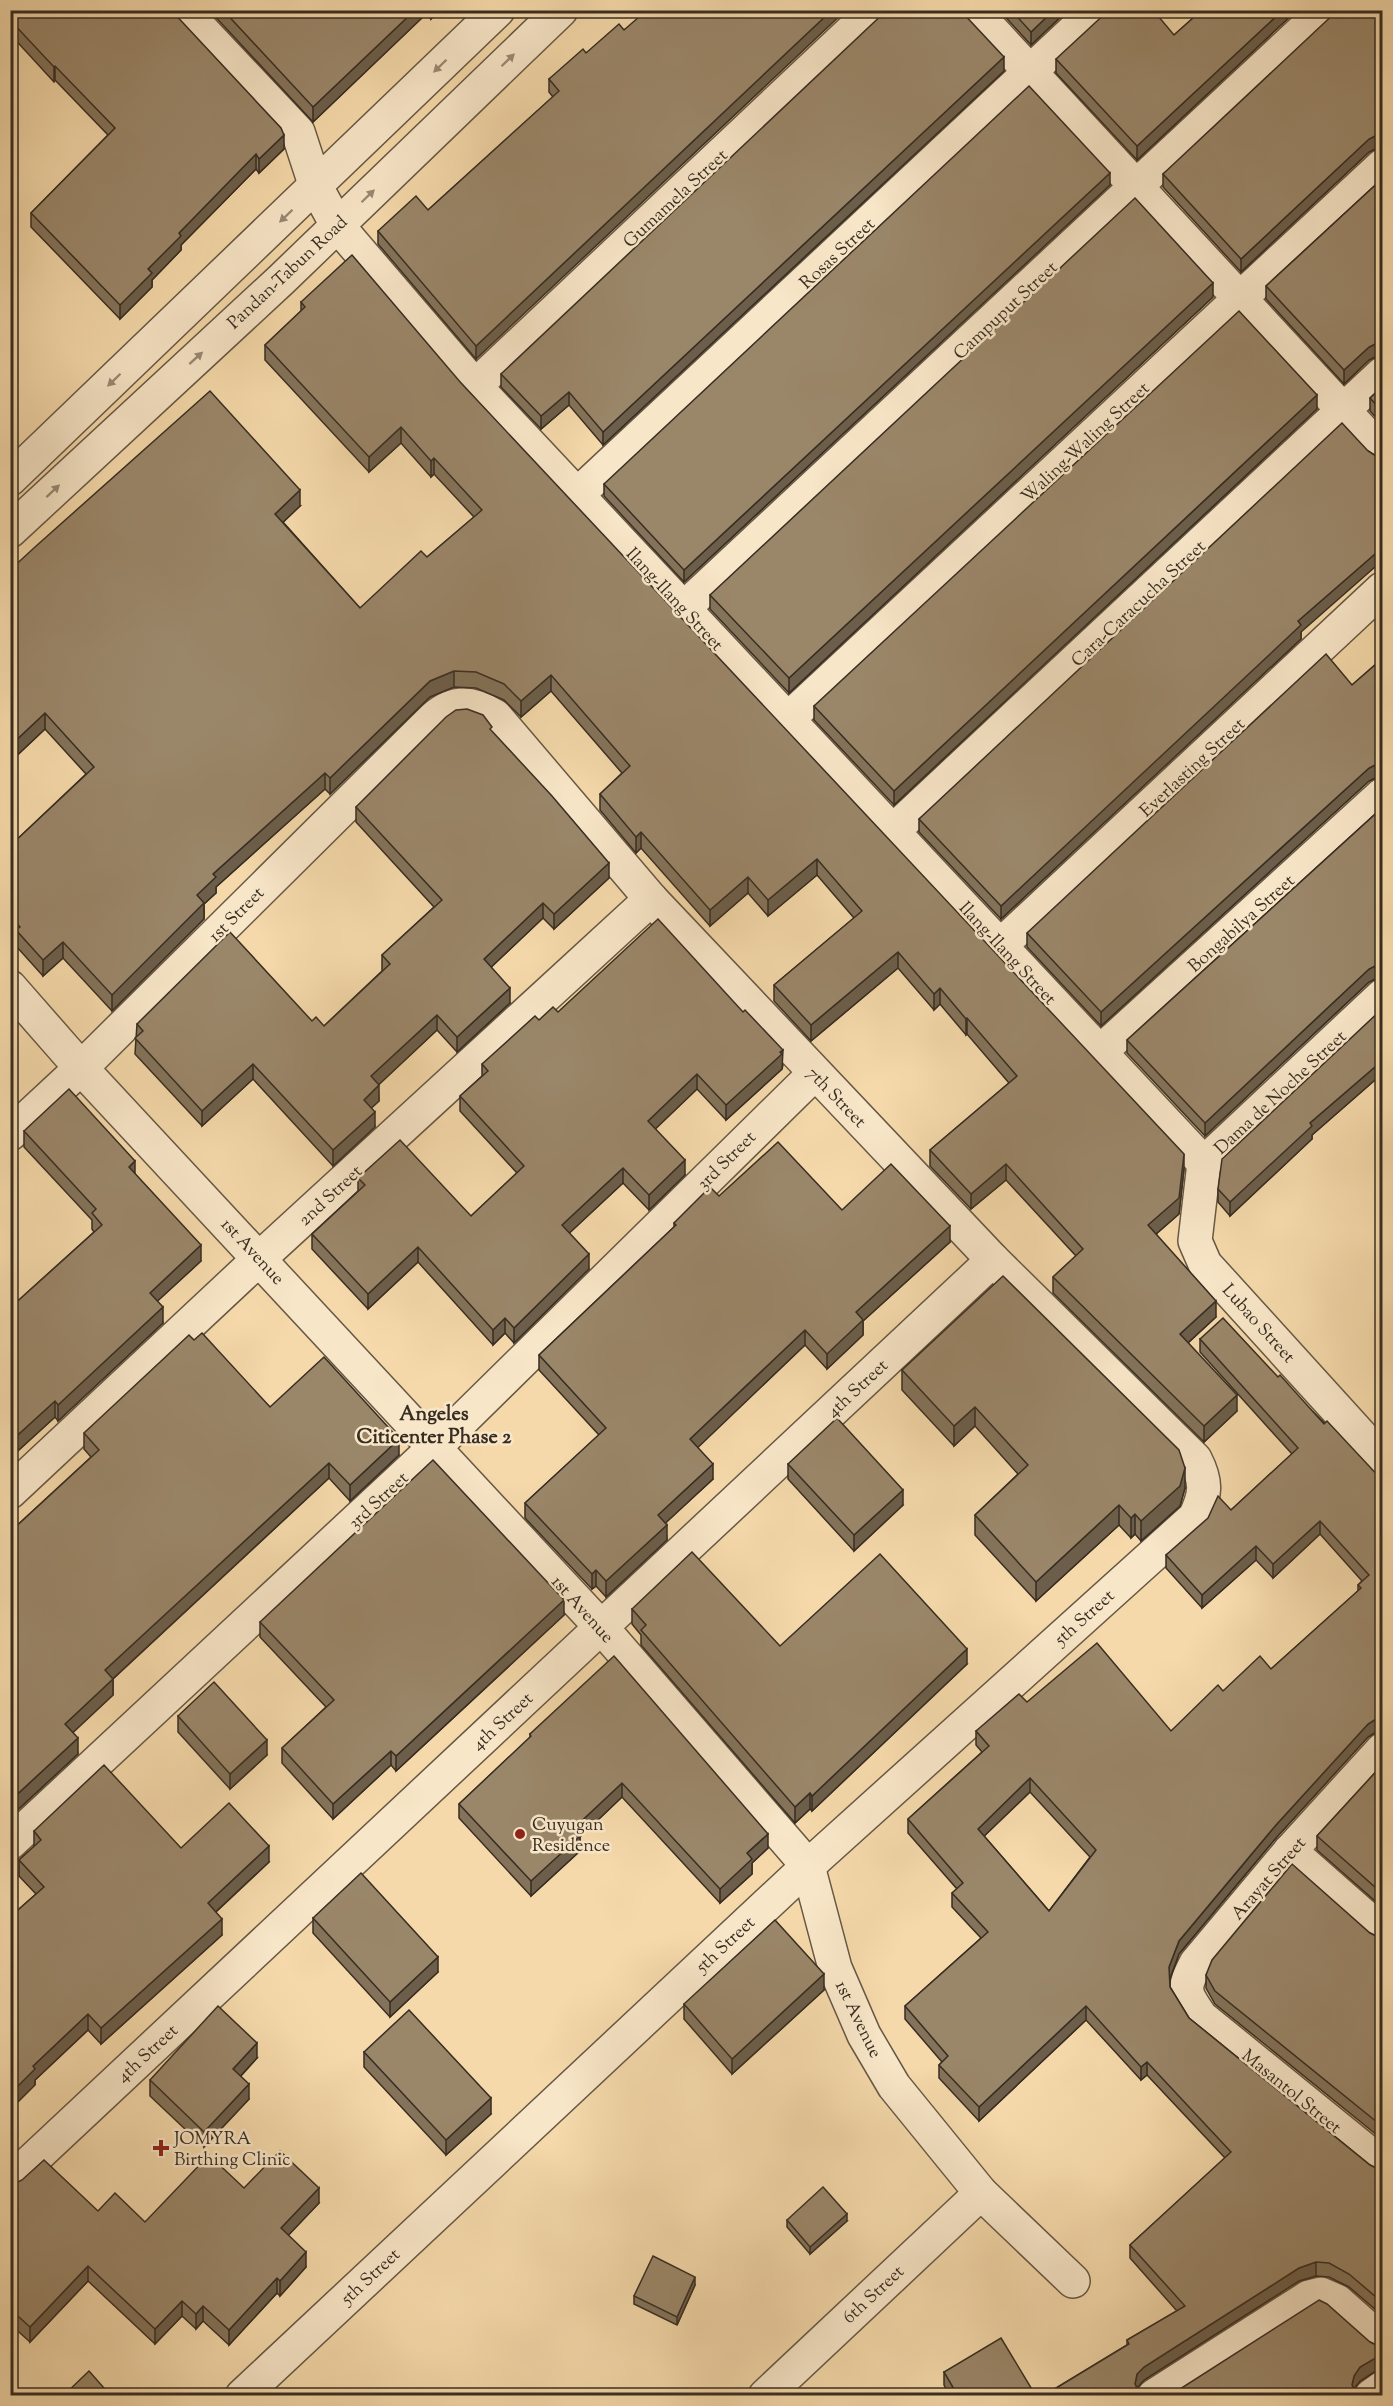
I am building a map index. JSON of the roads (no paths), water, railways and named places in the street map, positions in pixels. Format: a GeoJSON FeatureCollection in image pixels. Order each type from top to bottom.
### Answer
{"type":"FeatureCollection","features":[{"type":"Feature","properties":{"kind":"street","name":"Ilang-Ilang Street"},"geometry":{"type":"LineString","coordinates":[[183,10],[298,132],[316,187],[337,225],[475,386],[1204,1163]]}},
{"type":"Feature","properties":{"kind":"street"},"geometry":{"type":"LineString","coordinates":[[10,479],[498,10]]}},
{"type":"Feature","properties":{"kind":"street","name":"Pandan-Tabun Road"},"geometry":{"type":"LineString","coordinates":[[10,531],[337,225],[561,10]]}},
{"type":"Feature","properties":{"kind":"street","name":"Gumamela Street"},"geometry":{"type":"LineString","coordinates":[[475,386],[874,10]]}},
{"type":"Feature","properties":{"kind":"street"},"geometry":{"type":"LineString","coordinates":[[973,10],[1383,452]]}},
{"type":"Feature","properties":{"kind":"street","name":"Rosas Street"},"geometry":{"type":"LineString","coordinates":[[577,495],[1096,10]]}},
{"type":"Feature","properties":{"kind":"street","name":"Campuput Street"},"geometry":{"type":"LineString","coordinates":[[684,608],[1325,10]]}},
{"type":"Feature","properties":{"kind":"street","name":"Waling-Waling Street"},"geometry":{"type":"LineString","coordinates":[[788,718],[1383,166]]}},
{"type":"Feature","properties":{"kind":"street","name":"Cara-Caracucha Street"},"geometry":{"type":"LineString","coordinates":[[893,831],[1383,374]]}},
{"type":"Feature","properties":{"kind":"street","name":"Everlasting Street"},"geometry":{"type":"LineString","coordinates":[[1001,945],[1383,589]]}},
{"type":"Feature","properties":{"kind":"street","name":"7th Street"},"geometry":{"type":"LineString","coordinates":[[465,705],[480,707],[495,716],[651,899],[993,1260],[1195,1460],[1204,1476],[1204,1493]]}},
{"type":"Feature","properties":{"kind":"street","name":"1st Street"},"geometry":{"type":"LineString","coordinates":[[10,1134],[81,1068],[434,718],[447,706],[465,705]]}},
{"type":"Feature","properties":{"kind":"street","name":"Bongabilya Street"},"geometry":{"type":"LineString","coordinates":[[1100,1052],[1383,795]]}},
{"type":"Feature","properties":{"kind":"street","name":"2nd Street"},"geometry":{"type":"LineString","coordinates":[[10,1492],[260,1258],[651,899]]}},
{"type":"Feature","properties":{"kind":"street","name":"1st Avenue"},"geometry":{"type":"LineString","coordinates":[[10,987],[81,1068],[602,1628],[808,1866],[834,1968],[864,2035],[894,2086],[981,2193],[1073,2281]]}},
{"type":"Feature","properties":{"kind":"street","name":"Dama de Noche Street"},"geometry":{"type":"LineString","coordinates":[[1204,1163],[1383,996]]}},
{"type":"Feature","properties":{"kind":"street","name":"3rd Street"},"geometry":{"type":"LineString","coordinates":[[10,1843],[434,1448],[815,1073]]}},
{"type":"Feature","properties":{"kind":"street","name":"Lubao Street"},"geometry":{"type":"LineString","coordinates":[[1204,1163],[1195,1241],[1205,1264],[1383,1459]]}},
{"type":"Feature","properties":{"kind":"street","name":"4th Street"},"geometry":{"type":"LineString","coordinates":[[10,2181],[993,1260]]}},
{"type":"Feature","properties":{"kind":"street","name":"5th Street"},"geometry":{"type":"LineString","coordinates":[[242,2396],[808,1866],[1195,1517],[1204,1493]]}},
{"type":"Feature","properties":{"kind":"street","name":"Arayat Street"},"geometry":{"type":"LineString","coordinates":[[1201,2017],[1187,1996],[1186,1981],[1196,1963],[1290,1851],[1383,1750]]}},
{"type":"Feature","properties":{"kind":"street"},"geometry":{"type":"LineString","coordinates":[[1290,1851],[1383,1932]]}},
{"type":"Feature","properties":{"kind":"street","name":"Masantol Street"},"geometry":{"type":"LineString","coordinates":[[1201,2017],[1383,2164]]}},
{"type":"Feature","properties":{"kind":"street","name":"6th Street"},"geometry":{"type":"LineString","coordinates":[[765,2396],[981,2193]]}},
{"type":"Feature","properties":{"kind":"street"},"geometry":{"type":"LineString","coordinates":[[1154,2396],[1310,2297],[1321,2294],[1337,2301],[1383,2341]]}},
{"type":"Feature","properties":{"kind":"street"},"geometry":{"type":"LineString","coordinates":[[1371,2396],[1383,2388]]}},
{"type":"Feature","properties":{"kind":"place","name":"Cuyugan Residence"},"geometry":{"type":"Point","coordinates":[520,1834]}},
{"type":"Feature","properties":{"kind":"place","name":"JOMYRA Birthing Clinic"},"geometry":{"type":"Point","coordinates":[161,2148]}},
{"type":"Feature","properties":{"kind":"district","name":"Angeles Citicenter Phase 2"},"geometry":{"type":"Point","coordinates":[434,1424]}}]}
